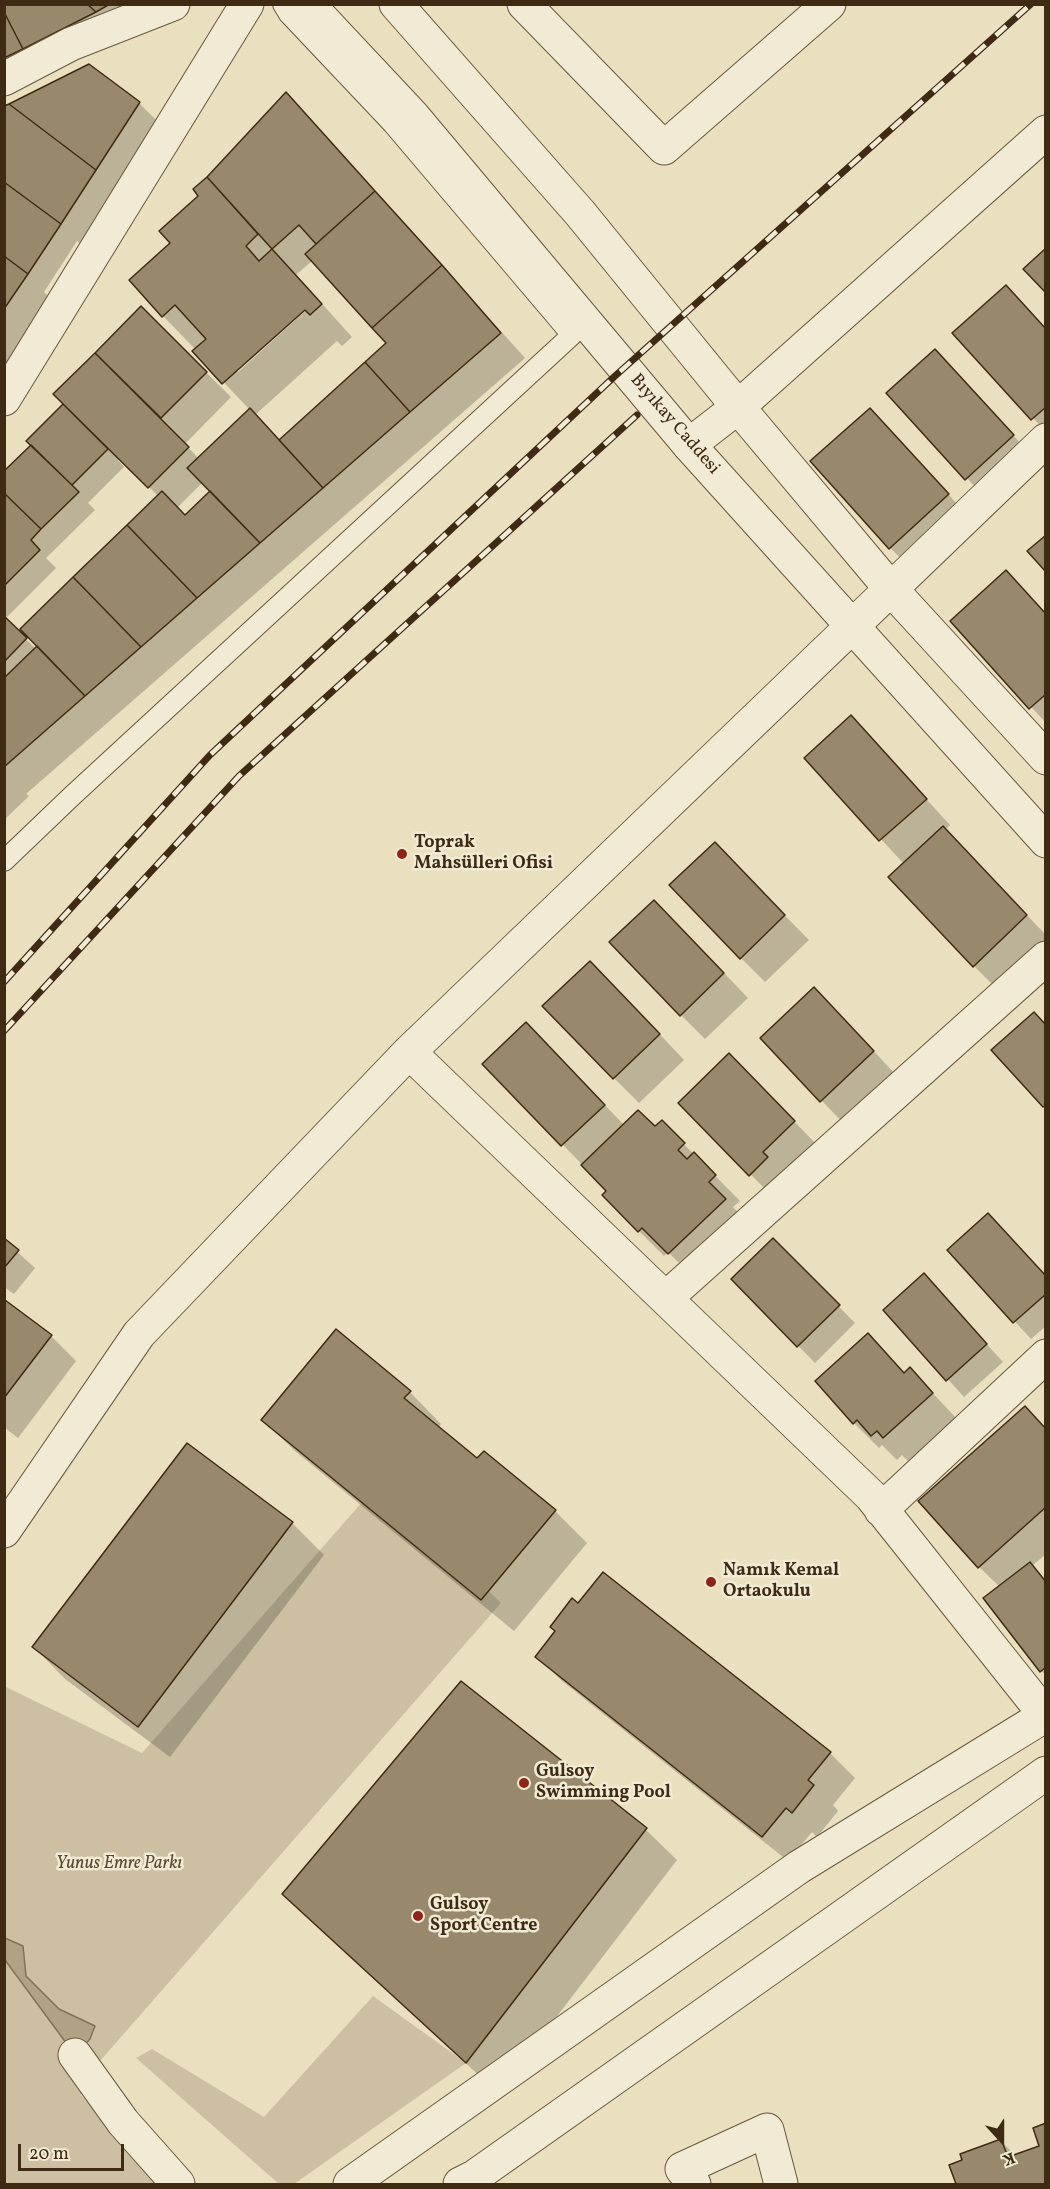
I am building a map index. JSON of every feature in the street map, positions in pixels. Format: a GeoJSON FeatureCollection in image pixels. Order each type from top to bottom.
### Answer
{"type":"FeatureCollection","features":[{"type":"Feature","properties":{"kind":"street"},"geometry":{"type":"LineString","coordinates":[[4,79],[71,44],[173,4]]}},
{"type":"Feature","properties":{"kind":"street"},"geometry":{"type":"LineString","coordinates":[[4,399],[247,4]]}},
{"type":"Feature","properties":{"kind":"street","name":"Bıyıkay Caddesi"},"geometry":{"type":"LineString","coordinates":[[308,4],[413,116],[689,445],[1046,841]]}},
{"type":"Feature","properties":{"kind":"street"},"geometry":{"type":"LineString","coordinates":[[396,4],[580,213],[738,407],[890,588],[1046,758]]}},
{"type":"Feature","properties":{"kind":"street"},"geometry":{"type":"LineString","coordinates":[[524,4],[664,148],[829,4]]}},
{"type":"Feature","properties":{"kind":"street"},"geometry":{"type":"LineString","coordinates":[[689,445],[738,407],[1046,132]]}},
{"type":"Feature","properties":{"kind":"street"},"geometry":{"type":"LineString","coordinates":[[4,1531],[139,1334],[409,1052],[1046,440]]}},
{"type":"Feature","properties":{"kind":"street"},"geometry":{"type":"LineString","coordinates":[[666,1298],[1046,958]]}},
{"type":"Feature","properties":{"kind":"street"},"geometry":{"type":"LineString","coordinates":[[350,2184],[799,1867],[1045,1716],[871,1496],[409,1052]]}},
{"type":"Feature","properties":{"kind":"street"},"geometry":{"type":"LineString","coordinates":[[881,1510],[1046,1356]]}},
{"type":"Feature","properties":{"kind":"street"},"geometry":{"type":"LineString","coordinates":[[460,2184],[474,2177],[1046,1773]]}},
{"type":"Feature","properties":{"kind":"street"},"geometry":{"type":"LineString","coordinates":[[75,2055],[123,2122],[178,2184]]}},
{"type":"Feature","properties":{"kind":"street"},"geometry":{"type":"LineString","coordinates":[[694,2184],[682,2169],[767,2130],[781,2184]]}},
{"type":"Feature","properties":{"kind":"lane"},"geometry":{"type":"LineString","coordinates":[[4,861],[572,335],[393,124],[289,14],[284,4]]}},
{"type":"Feature","properties":{"kind":"green space","name":"Yunus Emre Parkı"},"geometry":{"type":"Polygon","coordinates":[[[378,1484],[501,1603],[93,2069],[81,2095],[162,2184],[5,2184],[4,1686],[142,1753],[378,1484]]]}},
{"type":"Feature","properties":{"kind":"green space"},"geometry":{"type":"Polygon","coordinates":[[[373,1996],[466,2063],[294,2184],[279,2184],[136,2058],[152,2049],[264,2117],[373,1996]]]}},
{"type":"Feature","properties":{"kind":"shaded area"},"geometry":{"type":"Polygon","coordinates":[[[5,1938],[23,1946],[26,1976],[59,2009],[95,2026],[90,2039],[75,2055],[5,1960],[5,1938]]]}},
{"type":"Feature","properties":{"kind":"building"},"geometry":{"type":"Polygon","coordinates":[[[4,4],[87,4],[96,12],[23,49],[4,12],[4,4]]]}},
{"type":"Feature","properties":{"kind":"building"},"geometry":{"type":"Polygon","coordinates":[[[87,4],[110,4],[96,12],[87,4]]]}},
{"type":"Feature","properties":{"kind":"building"},"geometry":{"type":"Polygon","coordinates":[[[4,12],[23,49],[4,58],[4,12]]]}},
{"type":"Feature","properties":{"kind":"building"},"geometry":{"type":"Polygon","coordinates":[[[89,64],[140,102],[96,170],[9,104],[89,64]]]}},
{"type":"Feature","properties":{"kind":"building"},"geometry":{"type":"Polygon","coordinates":[[[286,92],[375,191],[316,244],[299,225],[272,249],[207,177],[286,92]]]}},
{"type":"Feature","properties":{"kind":"building"},"geometry":{"type":"Polygon","coordinates":[[[9,104],[96,170],[61,224],[4,182],[4,106],[9,104]]]}},
{"type":"Feature","properties":{"kind":"building"},"geometry":{"type":"Polygon","coordinates":[[[207,177],[258,234],[246,246],[259,261],[272,249],[322,304],[310,315],[305,310],[222,384],[192,351],[206,339],[175,305],[162,317],[129,280],[170,243],[159,231],[198,196],[193,189],[207,177]]]}},
{"type":"Feature","properties":{"kind":"building"},"geometry":{"type":"Polygon","coordinates":[[[4,182],[61,224],[28,274],[4,256],[4,182]]]}},
{"type":"Feature","properties":{"kind":"building"},"geometry":{"type":"Polygon","coordinates":[[[375,191],[442,265],[372,328],[305,254],[375,191]]]}},
{"type":"Feature","properties":{"kind":"building"},"geometry":{"type":"Polygon","coordinates":[[[1046,248],[1046,293],[1023,269],[1046,248]]]}},
{"type":"Feature","properties":{"kind":"building"},"geometry":{"type":"Polygon","coordinates":[[[4,256],[28,274],[4,309],[4,256]]]}},
{"type":"Feature","properties":{"kind":"building"},"geometry":{"type":"Polygon","coordinates":[[[442,265],[501,333],[410,412],[365,362],[386,343],[372,328],[442,265]]]}},
{"type":"Feature","properties":{"kind":"building"},"geometry":{"type":"Polygon","coordinates":[[[1006,285],[1046,329],[1046,407],[1031,420],[952,333],[1006,285]]]}},
{"type":"Feature","properties":{"kind":"building"},"geometry":{"type":"Polygon","coordinates":[[[141,306],[207,372],[161,418],[95,353],[141,306]]]}},
{"type":"Feature","properties":{"kind":"building"},"geometry":{"type":"Polygon","coordinates":[[[935,349],[1014,435],[965,480],[886,393],[935,349]]]}},
{"type":"Feature","properties":{"kind":"building"},"geometry":{"type":"Polygon","coordinates":[[[95,353],[189,447],[148,488],[53,394],[95,353]]]}},
{"type":"Feature","properties":{"kind":"building"},"geometry":{"type":"Polygon","coordinates":[[[365,362],[410,412],[323,488],[279,440],[365,362]]]}},
{"type":"Feature","properties":{"kind":"building"},"geometry":{"type":"Polygon","coordinates":[[[63,404],[108,449],[72,485],[26,441],[63,404]]]}},
{"type":"Feature","properties":{"kind":"building"},"geometry":{"type":"Polygon","coordinates":[[[250,408],[323,488],[260,543],[187,468],[250,408]]]}},
{"type":"Feature","properties":{"kind":"building"},"geometry":{"type":"Polygon","coordinates":[[[870,408],[949,494],[889,549],[810,461],[870,408]]]}},
{"type":"Feature","properties":{"kind":"building"},"geometry":{"type":"Polygon","coordinates":[[[31,445],[79,492],[41,529],[4,493],[4,471],[31,445]]]}},
{"type":"Feature","properties":{"kind":"building"},"geometry":{"type":"Polygon","coordinates":[[[162,491],[185,515],[210,491],[260,543],[197,598],[127,525],[162,491]]]}},
{"type":"Feature","properties":{"kind":"building"},"geometry":{"type":"Polygon","coordinates":[[[4,493],[41,529],[31,540],[40,550],[4,586],[4,493]]]}},
{"type":"Feature","properties":{"kind":"building"},"geometry":{"type":"Polygon","coordinates":[[[127,525],[197,598],[141,647],[73,577],[127,525]]]}},
{"type":"Feature","properties":{"kind":"building"},"geometry":{"type":"Polygon","coordinates":[[[1046,535],[1046,572],[1027,551],[1046,535]]]}},
{"type":"Feature","properties":{"kind":"building"},"geometry":{"type":"Polygon","coordinates":[[[1006,570],[1046,614],[1046,694],[1029,709],[950,621],[1006,570]]]}},
{"type":"Feature","properties":{"kind":"building"},"geometry":{"type":"Polygon","coordinates":[[[73,577],[141,647],[85,696],[20,629],[73,577]]]}},
{"type":"Feature","properties":{"kind":"building"},"geometry":{"type":"Polygon","coordinates":[[[4,616],[27,638],[4,662],[4,616]]]}},
{"type":"Feature","properties":{"kind":"building"},"geometry":{"type":"Polygon","coordinates":[[[37,646],[85,696],[4,767],[4,678],[37,646]]]}},
{"type":"Feature","properties":{"kind":"building"},"geometry":{"type":"Polygon","coordinates":[[[851,715],[927,799],[879,841],[804,758],[851,715]]]}},
{"type":"Feature","properties":{"kind":"building"},"geometry":{"type":"Polygon","coordinates":[[[943,826],[1027,915],[973,967],[888,877],[943,826]]]}},
{"type":"Feature","properties":{"kind":"building"},"geometry":{"type":"Polygon","coordinates":[[[715,842],[785,915],[740,959],[669,885],[715,842]]]}},
{"type":"Feature","properties":{"kind":"building"},"geometry":{"type":"Polygon","coordinates":[[[654,900],[724,973],[680,1016],[609,942],[654,900]]]}},
{"type":"Feature","properties":{"kind":"building"},"geometry":{"type":"Polygon","coordinates":[[[590,961],[660,1034],[613,1079],[542,1006],[590,961]]]}},
{"type":"Feature","properties":{"kind":"building"},"geometry":{"type":"Polygon","coordinates":[[[814,987],[874,1051],[820,1102],[760,1038],[814,987]]]}},
{"type":"Feature","properties":{"kind":"building"},"geometry":{"type":"Polygon","coordinates":[[[1034,1012],[1046,1025],[1046,1105],[1043,1107],[991,1050],[1034,1012]]]}},
{"type":"Feature","properties":{"kind":"building"},"geometry":{"type":"Polygon","coordinates":[[[526,1022],[605,1105],[561,1146],[482,1064],[526,1022]]]}},
{"type":"Feature","properties":{"kind":"building"},"geometry":{"type":"Polygon","coordinates":[[[729,1053],[795,1121],[763,1152],[768,1157],[749,1176],[678,1103],[729,1053]]]}},
{"type":"Feature","properties":{"kind":"building"},"geometry":{"type":"Polygon","coordinates":[[[638,1110],[655,1126],[662,1120],[685,1143],[678,1150],[687,1159],[694,1152],[716,1175],[709,1182],[726,1199],[668,1254],[642,1228],[638,1232],[602,1195],[606,1191],[581,1165],[638,1110]]]}},
{"type":"Feature","properties":{"kind":"building"},"geometry":{"type":"Polygon","coordinates":[[[988,1213],[1046,1276],[1046,1294],[1013,1323],[947,1250],[988,1213]]]}},
{"type":"Feature","properties":{"kind":"building"},"geometry":{"type":"Polygon","coordinates":[[[4,1238],[19,1250],[4,1268],[4,1238]]]}},
{"type":"Feature","properties":{"kind":"building"},"geometry":{"type":"Polygon","coordinates":[[[773,1238],[840,1305],[797,1347],[731,1279],[773,1238]]]}},
{"type":"Feature","properties":{"kind":"building"},"geometry":{"type":"Polygon","coordinates":[[[924,1273],[987,1344],[946,1381],[883,1310],[924,1273]]]}},
{"type":"Feature","properties":{"kind":"building"},"geometry":{"type":"Polygon","coordinates":[[[4,1300],[52,1335],[4,1398],[4,1300]]]}},
{"type":"Feature","properties":{"kind":"building"},"geometry":{"type":"Polygon","coordinates":[[[336,1329],[411,1391],[404,1398],[477,1458],[484,1451],[556,1510],[481,1600],[261,1420],[336,1329]]]}},
{"type":"Feature","properties":{"kind":"building"},"geometry":{"type":"Polygon","coordinates":[[[868,1333],[904,1373],[910,1367],[933,1393],[883,1438],[877,1431],[871,1436],[857,1420],[853,1424],[815,1381],[868,1333]]]}},
{"type":"Feature","properties":{"kind":"building"},"geometry":{"type":"Polygon","coordinates":[[[1025,1406],[1046,1429],[1046,1507],[978,1568],[918,1501],[1025,1406]]]}},
{"type":"Feature","properties":{"kind":"building"},"geometry":{"type":"Polygon","coordinates":[[[187,1443],[293,1522],[138,1727],[32,1647],[187,1443]]]}},
{"type":"Feature","properties":{"kind":"building"},"geometry":{"type":"Polygon","coordinates":[[[1030,1562],[1046,1582],[1046,1667],[1040,1672],[983,1598],[1030,1562]]]}},
{"type":"Feature","properties":{"kind":"building"},"geometry":{"type":"Polygon","coordinates":[[[603,1572],[831,1752],[808,1780],[814,1785],[792,1813],[786,1808],[762,1837],[535,1657],[555,1631],[550,1627],[572,1598],[578,1603],[603,1572]]]}},
{"type":"Feature","properties":{"kind":"building"},"geometry":{"type":"Polygon","coordinates":[[[461,1681],[647,1828],[466,2063],[282,1894],[461,1681]]]}},
{"type":"Feature","properties":{"kind":"building"},"geometry":{"type":"Polygon","coordinates":[[[1046,2123],[1046,2184],[956,2184],[949,2165],[962,2160],[960,2154],[1001,2139],[1008,2157],[1039,2146],[1033,2128],[1046,2123]]]}},
{"type":"Feature","properties":{"kind":"railway"},"geometry":{"type":"LineString","coordinates":[[4,982],[210,755],[615,376],[1031,4]]}},
{"type":"Feature","properties":{"kind":"railway"},"geometry":{"type":"LineString","coordinates":[[4,1031],[239,776],[637,415]]}},
{"type":"Feature","properties":{"kind":"place","name":"Toprak Mahsülleri Ofisi"},"geometry":{"type":"Point","coordinates":[402,854]}},
{"type":"Feature","properties":{"kind":"place","name":"Namık Kemal Ortaokulu"},"geometry":{"type":"Point","coordinates":[711,1582]}},
{"type":"Feature","properties":{"kind":"place","name":"Gulsoy Swimming Pool"},"geometry":{"type":"Point","coordinates":[524,1783]}},
{"type":"Feature","properties":{"kind":"place","name":"Gulsoy Sport Centre"},"geometry":{"type":"Point","coordinates":[418,1916]}}]}
